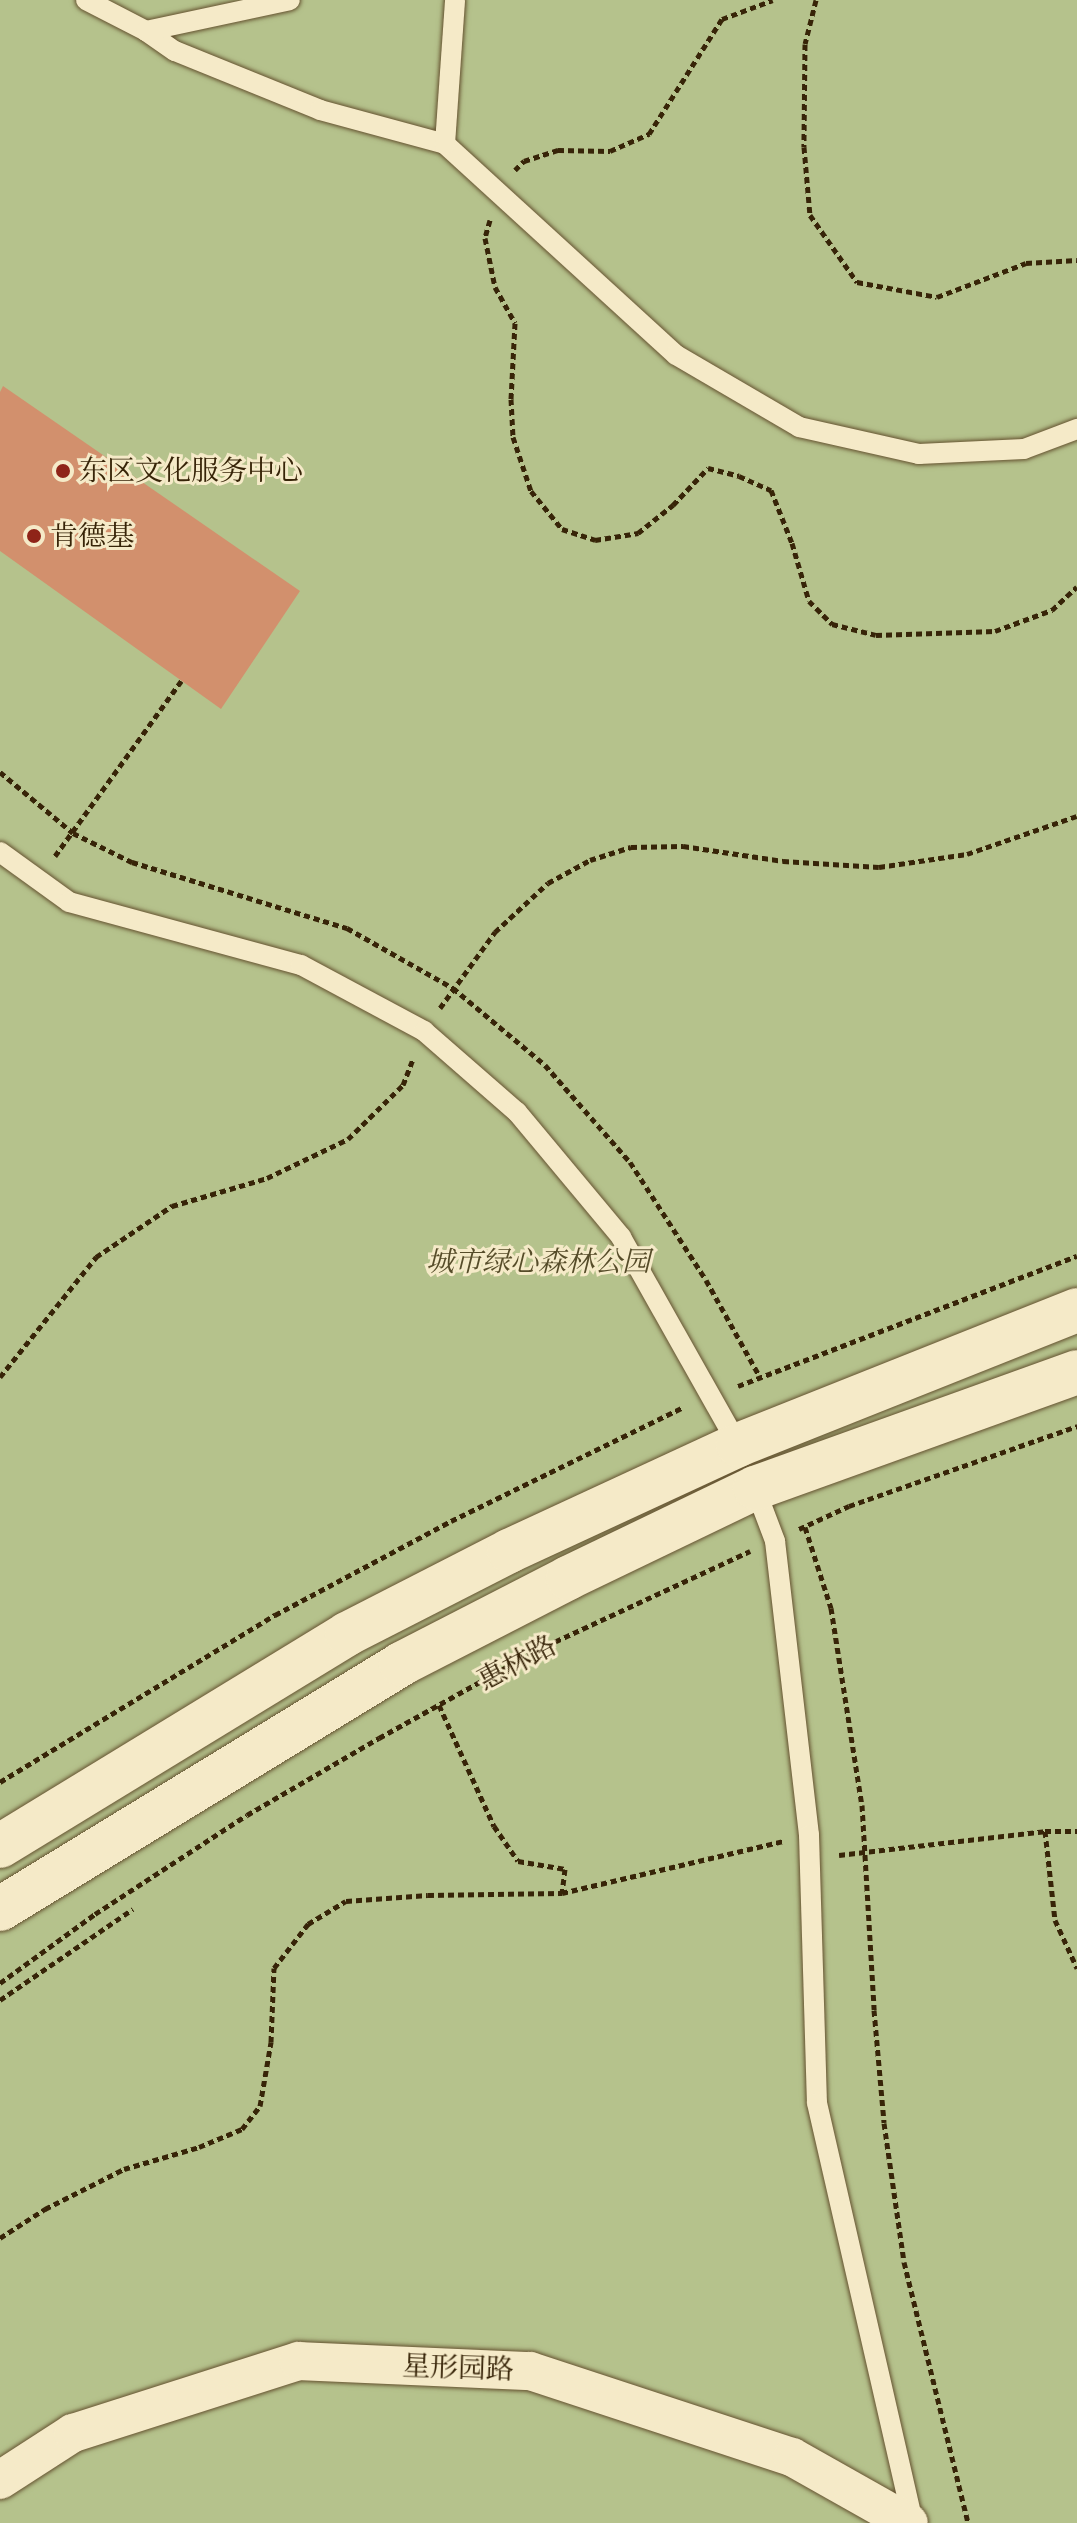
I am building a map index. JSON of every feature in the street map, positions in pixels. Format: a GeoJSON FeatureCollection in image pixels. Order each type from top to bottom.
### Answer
{"type":"FeatureCollection","features":[{"type":"Feature","properties":{"kind":"main road"},"geometry":{"type":"LineString","coordinates":[[0,1846],[347,1634],[509,1551],[738,1445],[1077,1310]]}},
{"type":"Feature","properties":{"kind":"main road","name":"惠林路"},"geometry":{"type":"LineString","coordinates":[[10,1887],[401,1664],[755,1488],[1077,1372]]}},
{"type":"Feature","properties":{"kind":"street","name":"星形园路"},"geometry":{"type":"LineString","coordinates":[[0,2480],[73,2433],[299,2361],[515,2370],[530,2371],[792,2457],[911,2523]]}},
{"type":"Feature","properties":{"kind":"lane"},"geometry":{"type":"LineString","coordinates":[[86,0],[146,31],[175,51],[320,110],[445,144],[676,355],[799,427],[919,454],[1024,449],[1077,429]]}},
{"type":"Feature","properties":{"kind":"lane"},"geometry":{"type":"LineString","coordinates":[[146,31],[290,0]]}},
{"type":"Feature","properties":{"kind":"lane"},"geometry":{"type":"LineString","coordinates":[[445,144],[455,0]]}},
{"type":"Feature","properties":{"kind":"lane"},"geometry":{"type":"LineString","coordinates":[[0,852],[69,902],[301,965],[424,1031],[517,1112],[621,1237],[738,1445]]}},
{"type":"Feature","properties":{"kind":"lane"},"geometry":{"type":"LineString","coordinates":[[755,1488],[775,1541],[809,1835],[817,2103],[911,2523]]}},
{"type":"Feature","properties":{"kind":"path"},"geometry":{"type":"LineString","coordinates":[[816,0],[805,44],[804,147],[810,215],[857,282],[937,297],[1026,263],[1077,260]]}},
{"type":"Feature","properties":{"kind":"path"},"geometry":{"type":"LineString","coordinates":[[36,879],[73,833],[181,681]]}},
{"type":"Feature","properties":{"kind":"path"},"geometry":{"type":"LineString","coordinates":[[0,1377],[96,1257],[172,1206],[267,1178],[348,1139],[403,1085],[424,1031],[495,932],[548,883],[590,860],[631,847],[683,846],[783,861],[879,867],[967,854],[1077,816]]}},
{"type":"Feature","properties":{"kind":"path","name":"惠林路"},"geometry":{"type":"LineString","coordinates":[[0,1983],[95,1914],[247,1815],[537,1650],[849,1506],[1077,1426]]}},
{"type":"Feature","properties":{"kind":"path"},"geometry":{"type":"LineString","coordinates":[[805,1527],[831,1608],[862,1805],[884,2123],[904,2262],[968,2523]]}},
{"type":"Feature","properties":{"kind":"path"},"geometry":{"type":"LineString","coordinates":[[439,1705],[494,1826],[518,1861],[565,1869],[562,1893]]}},
{"type":"Feature","properties":{"kind":"path"},"geometry":{"type":"LineString","coordinates":[[1045,1831],[1055,1920],[1077,1968]]}},
{"type":"Feature","properties":{"kind":"path"},"geometry":{"type":"LineString","coordinates":[[810,1858],[1045,1831],[1077,1831]]}},
{"type":"Feature","properties":{"kind":"path"},"geometry":{"type":"LineString","coordinates":[[0,2238],[45,2209],[124,2169],[199,2147],[242,2129],[260,2106],[271,2042],[274,1968],[308,1924],[346,1901],[428,1895],[562,1893],[809,1835]]}},
{"type":"Feature","properties":{"kind":"path"},"geometry":{"type":"LineString","coordinates":[[0,2000],[133,1909]]}},
{"type":"Feature","properties":{"kind":"green space","name":"城市绿心森林公园"},"geometry":{"type":"Polygon","coordinates":[[[0,0],[1077,0],[1077,2523],[0,2523],[0,0]]]}},
{"type":"Feature","properties":{"kind":"building","name":"东区文化服务中心"},"geometry":{"type":"Polygon","coordinates":[[[3,386],[300,591],[221,709],[0,551],[0,392],[3,386]]]}},
{"type":"Feature","properties":{"kind":"place","name":"东区文化服务中心"},"geometry":{"type":"Point","coordinates":[63,471]}},
{"type":"Feature","properties":{"kind":"place","name":"肯德基"},"geometry":{"type":"Point","coordinates":[34,536]}}]}
